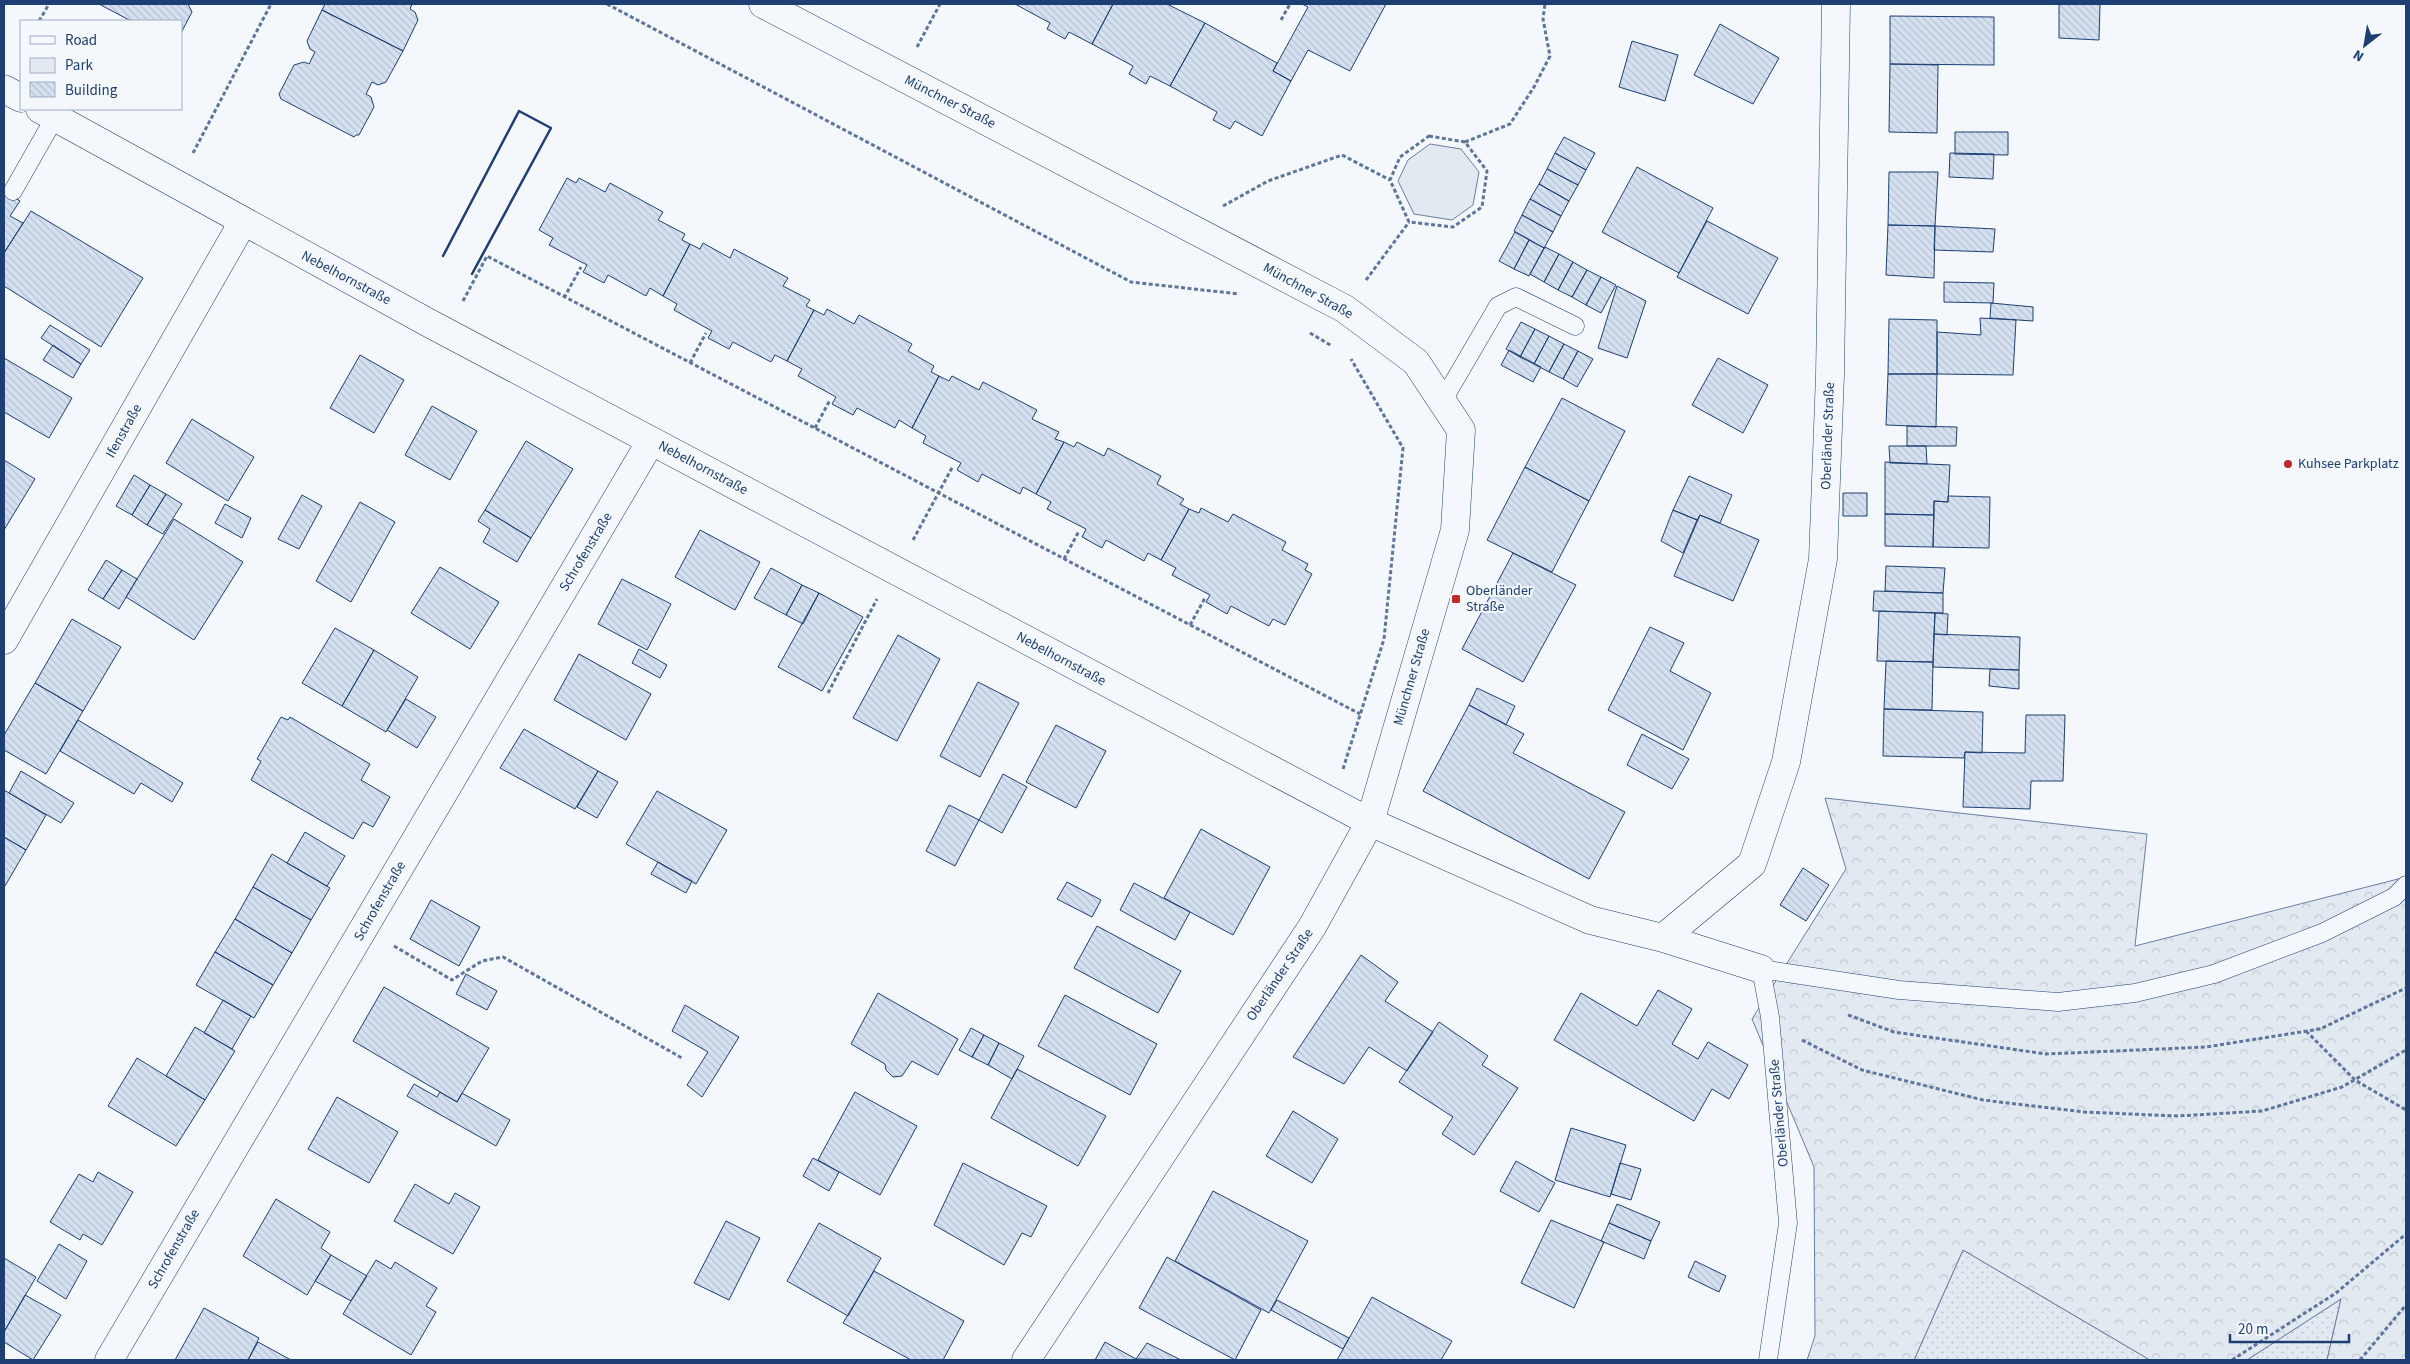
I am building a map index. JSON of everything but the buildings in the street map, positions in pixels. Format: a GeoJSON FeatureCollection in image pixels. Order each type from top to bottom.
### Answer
{"type":"FeatureCollection","features":[{"type":"Feature","properties":{"kind":"street","name":"Münchner Straße"},"geometry":{"type":"LineString","coordinates":[[763,4],[1345,309],[1416,362],[1461,430],[1455,530],[1370,822]]}},
{"type":"Feature","properties":{"kind":"street","name":"Oberländer Straße"},"geometry":{"type":"LineString","coordinates":[[1663,938],[1752,864],[1786,762],[1824,559],[1830,375],[1836,4]]}},
{"type":"Feature","properties":{"kind":"street"},"geometry":{"type":"LineString","coordinates":[[4,89],[20,97]]}},
{"type":"Feature","properties":{"kind":"street","name":"Nebelhornstraße"},"geometry":{"type":"LineString","coordinates":[[47,113],[243,222],[446,331],[1370,822]]}},
{"type":"Feature","properties":{"kind":"street","name":"Ifenstraße"},"geometry":{"type":"LineString","coordinates":[[4,640],[243,222]]}},
{"type":"Feature","properties":{"kind":"street","name":"Schrofenstraße"},"geometry":{"type":"LineString","coordinates":[[109,1360],[652,441]]}},
{"type":"Feature","properties":{"kind":"street","name":"Oberländer Straße"},"geometry":{"type":"LineString","coordinates":[[1026,1360],[1129,1201],[1307,934],[1370,822]]}},
{"type":"Feature","properties":{"kind":"street"},"geometry":{"type":"LineString","coordinates":[[1370,822],[1590,920],[1663,938],[1761,969]]}},
{"type":"Feature","properties":{"kind":"lane"},"geometry":{"type":"LineString","coordinates":[[13,191],[47,113]]}},
{"type":"Feature","properties":{"kind":"lane"},"geometry":{"type":"LineString","coordinates":[[1442,402],[1498,306],[1516,297],[1575,326]]}},
{"type":"Feature","properties":{"kind":"lane"},"geometry":{"type":"LineString","coordinates":[[1761,969],[1899,990],[2048,1001],[2135,993],[2214,974],[2322,933],[2394,897],[2406,885]]}},
{"type":"Feature","properties":{"kind":"lane","name":"Oberländer Straße"},"geometry":{"type":"LineString","coordinates":[[1761,969],[1770,1017],[1788,1223],[1768,1360]]}},
{"type":"Feature","properties":{"kind":"path"},"geometry":{"type":"LineString","coordinates":[[40,20],[49,4]]}},
{"type":"Feature","properties":{"kind":"path"},"geometry":{"type":"LineString","coordinates":[[176,184],[272,4]]}},
{"type":"Feature","properties":{"kind":"path"},"geometry":{"type":"LineString","coordinates":[[607,4],[1131,282],[1244,294]]}},
{"type":"Feature","properties":{"kind":"path"},"geometry":{"type":"LineString","coordinates":[[902,77],[940,4]]}},
{"type":"Feature","properties":{"kind":"path"},"geometry":{"type":"LineString","coordinates":[[1282,20],[1290,4]]}},
{"type":"Feature","properties":{"kind":"path"},"geometry":{"type":"LineString","coordinates":[[1390,180],[1400,157],[1429,136],[1465,142],[1510,124],[1534,87],[1550,56],[1543,19],[1545,4]]}},
{"type":"Feature","properties":{"kind":"path"},"geometry":{"type":"LineString","coordinates":[[1409,222],[1453,227],[1482,207],[1487,171],[1465,142]]}},
{"type":"Feature","properties":{"kind":"path"},"geometry":{"type":"LineString","coordinates":[[1188,226],[1268,181],[1342,155],[1390,180],[1409,222]]}},
{"type":"Feature","properties":{"kind":"path"},"geometry":{"type":"LineString","coordinates":[[1345,309],[1409,222]]}},
{"type":"Feature","properties":{"kind":"path"},"geometry":{"type":"LineString","coordinates":[[446,331],[487,256],[1360,714]]}},
{"type":"Feature","properties":{"kind":"path"},"geometry":{"type":"LineString","coordinates":[[564,298],[581,267]]}},
{"type":"Feature","properties":{"kind":"path"},"geometry":{"type":"LineString","coordinates":[[1308,332],[1341,351]]}},
{"type":"Feature","properties":{"kind":"path"},"geometry":{"type":"LineString","coordinates":[[690,363],[706,333]]}},
{"type":"Feature","properties":{"kind":"path"},"geometry":{"type":"LineString","coordinates":[[1332,802],[1384,638],[1404,448],[1349,355]]}},
{"type":"Feature","properties":{"kind":"path"},"geometry":{"type":"LineString","coordinates":[[815,428],[830,400]]}},
{"type":"Feature","properties":{"kind":"path"},"geometry":{"type":"LineString","coordinates":[[828,693],[953,466]]}},
{"type":"Feature","properties":{"kind":"path"},"geometry":{"type":"LineString","coordinates":[[1064,559],[1079,531]]}},
{"type":"Feature","properties":{"kind":"path"},"geometry":{"type":"LineString","coordinates":[[1190,625],[1205,598]]}},
{"type":"Feature","properties":{"kind":"path"},"geometry":{"type":"LineString","coordinates":[[364,928],[452,980],[482,961],[503,957],[682,1058]]}},
{"type":"Feature","properties":{"kind":"path"},"geometry":{"type":"LineString","coordinates":[[1770,1017],[1804,1042],[1862,1070],[1983,1100],[2084,1112],[2177,1116],[2262,1111],[2342,1087],[2406,1050]]}},
{"type":"Feature","properties":{"kind":"path"},"geometry":{"type":"LineString","coordinates":[[2306,1031],[2355,1080],[2406,1110]]}},
{"type":"Feature","properties":{"kind":"path"},"geometry":{"type":"LineString","coordinates":[[2232,1360],[2336,1293],[2406,1234]]}},
{"type":"Feature","properties":{"kind":"path"},"geometry":{"type":"LineString","coordinates":[[2360,1360],[2406,1305]]}},
{"type":"Feature","properties":{"kind":"green space"},"geometry":{"type":"Polygon","coordinates":[[[1430,144],[1461,149],[1479,172],[1473,205],[1452,220],[1414,214],[1398,181],[1408,160],[1430,144]]]}},
{"type":"Feature","properties":{"kind":"green space"},"geometry":{"type":"Polygon","coordinates":[[[1825,798],[2147,834],[2135,946],[2406,877],[2406,1360],[2327,1360],[2341,1299],[2247,1360],[2150,1360],[1963,1250],[1914,1360],[1807,1360],[1815,1336],[1814,1167],[1752,1019],[1846,869],[1825,798]]]}},
{"type":"Feature","properties":{"kind":"green space"},"geometry":{"type":"Polygon","coordinates":[[[1963,1250],[2150,1360],[1914,1360],[1963,1250]]]}},
{"type":"Feature","properties":{"kind":"green space"},"geometry":{"type":"Polygon","coordinates":[[[2341,1299],[2327,1360],[2247,1360],[2341,1299]]]}},
{"type":"Feature","properties":{"kind":"wall"},"geometry":{"type":"LineString","coordinates":[[443,256],[519,111],[551,128],[472,274]]}},
{"type":"Feature","properties":{"kind":"place","name":"Kuhsee Parkplatz"},"geometry":{"type":"Point","coordinates":[2288,464]}},
{"type":"Feature","properties":{"kind":"place","name":"Oberländer Straße"},"geometry":{"type":"Point","coordinates":[1456,599]}}]}
